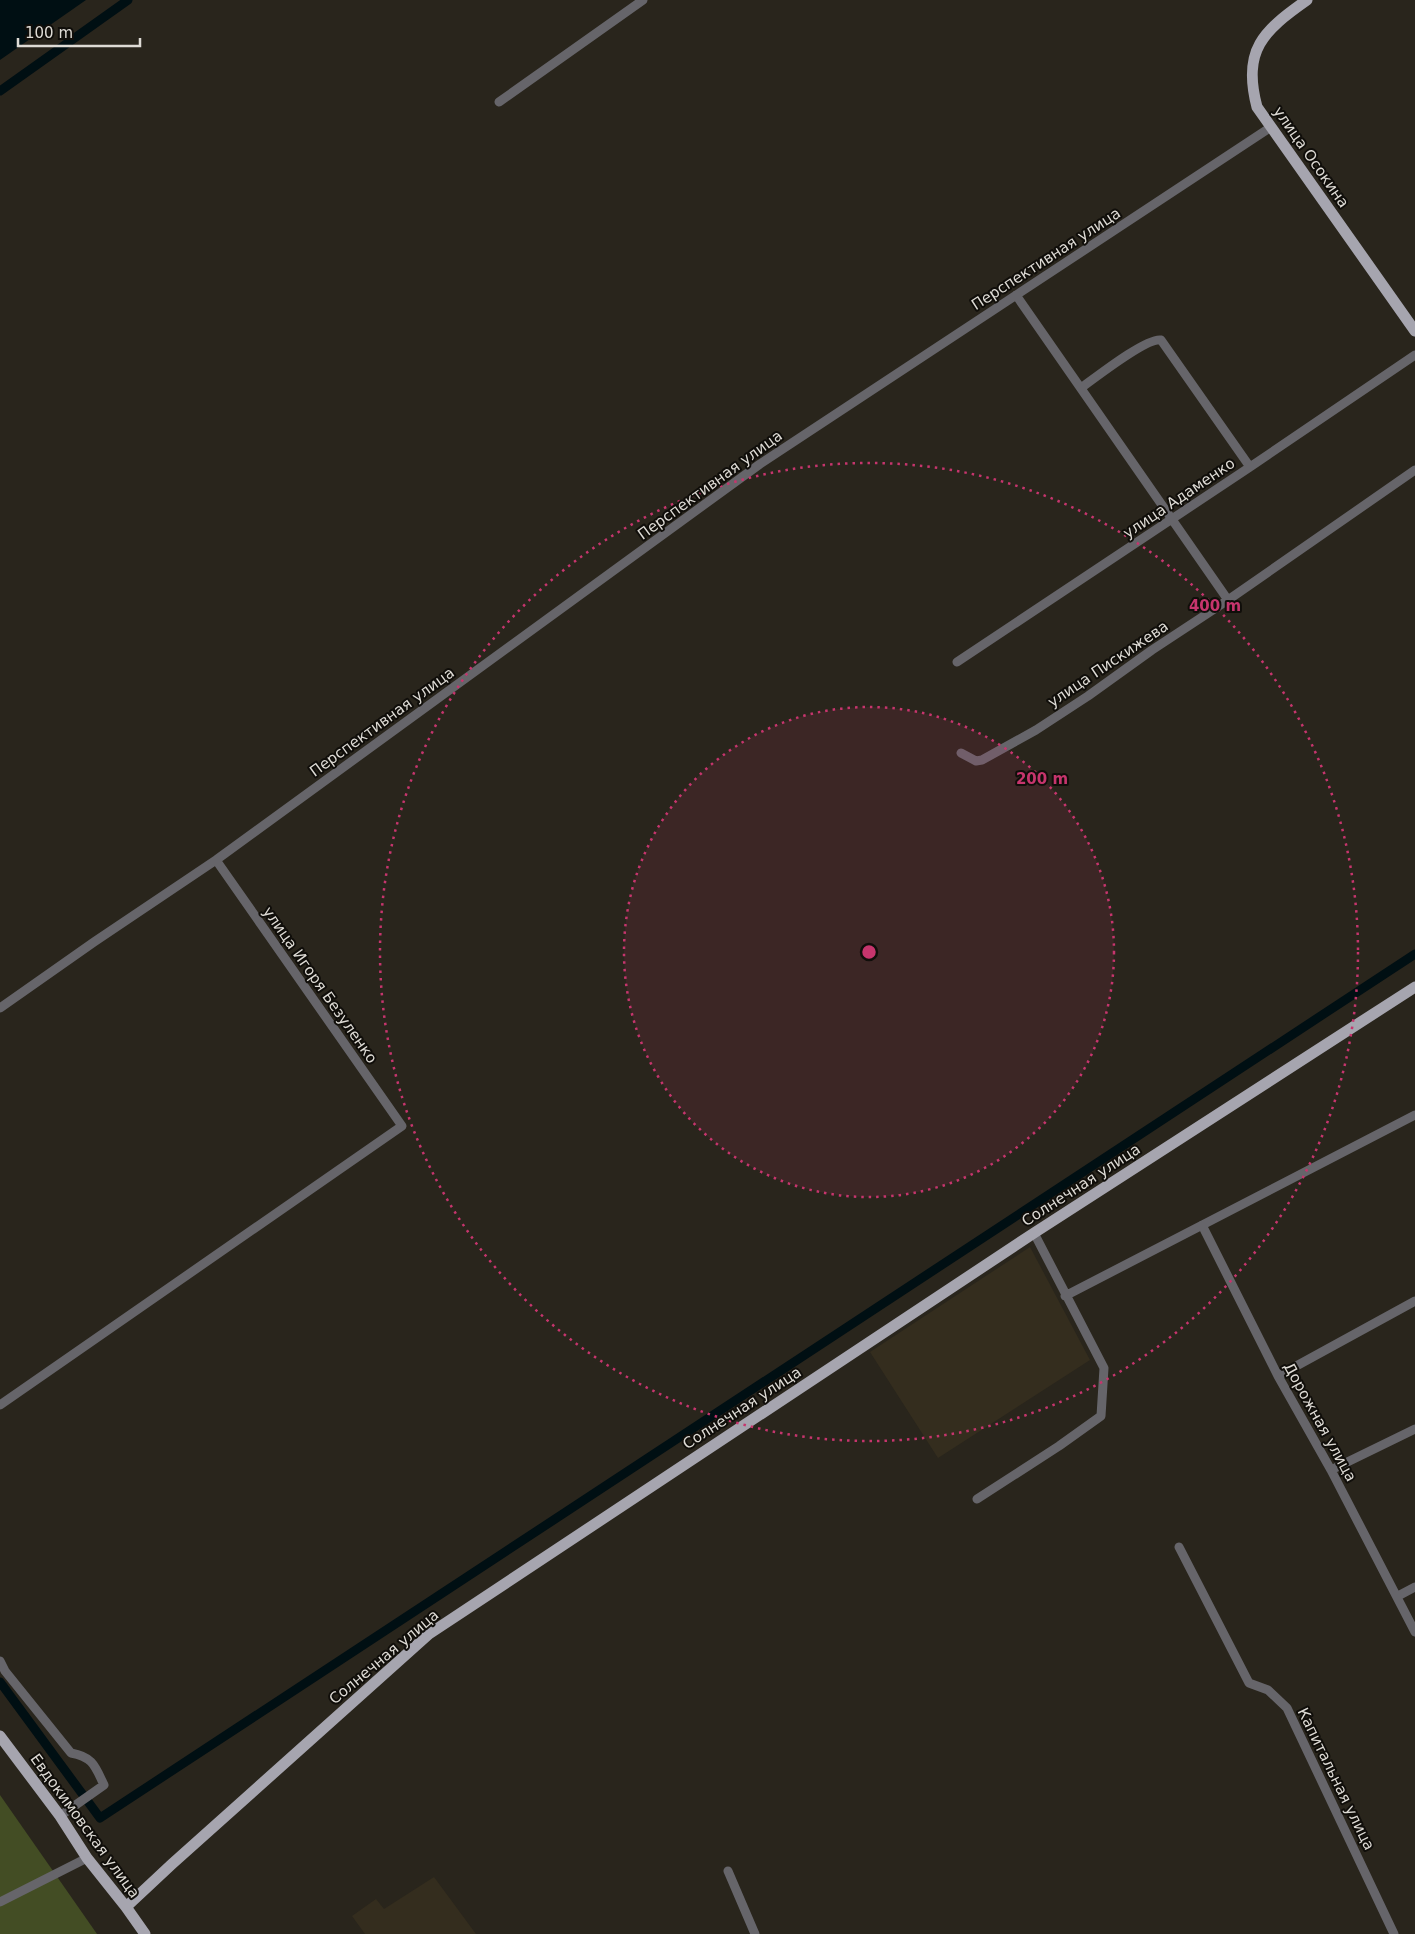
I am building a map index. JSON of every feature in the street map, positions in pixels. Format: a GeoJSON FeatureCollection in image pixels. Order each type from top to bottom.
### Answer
{"type":"FeatureCollection","features":[{"type":"Feature","properties":{"kind":"main road","name":"улица Осокина"},"geometry":{"type":"LineString","coordinates":[[1307,0],[1277,22],[1260,42],[1253,61],[1252,87],[1258,107],[1415,331]]}},
{"type":"Feature","properties":{"kind":"main road","name":"Солнечная улица"},"geometry":{"type":"LineString","coordinates":[[126,1907],[429,1634],[1034,1233],[1415,987]]}},
{"type":"Feature","properties":{"kind":"main road","name":"Евдокимовская улица"},"geometry":{"type":"LineString","coordinates":[[0,1736],[60,1816],[87,1858],[145,1934]]}},
{"type":"Feature","properties":{"kind":"street"},"geometry":{"type":"LineString","coordinates":[[499,102],[643,0]]}},
{"type":"Feature","properties":{"kind":"street","name":"Перспективная улица"},"geometry":{"type":"LineString","coordinates":[[0,1008],[216,860],[760,464],[1271,127]]}},
{"type":"Feature","properties":{"kind":"street"},"geometry":{"type":"LineString","coordinates":[[1016,295],[1228,600]]}},
{"type":"Feature","properties":{"kind":"street"},"geometry":{"type":"LineString","coordinates":[[1081,388],[1143,345],[1155,339],[1161,340],[1250,467]]}},
{"type":"Feature","properties":{"kind":"street","name":"улица Адаменко"},"geometry":{"type":"LineString","coordinates":[[957,662],[1415,355]]}},
{"type":"Feature","properties":{"kind":"street","name":"улица Пискижева"},"geometry":{"type":"LineString","coordinates":[[960,753],[976,761],[993,755],[1088,696],[1415,470]]}},
{"type":"Feature","properties":{"kind":"street","name":"улица Игоря Безуленко"},"geometry":{"type":"LineString","coordinates":[[0,1406],[402,1126],[216,860]]}},
{"type":"Feature","properties":{"kind":"street"},"geometry":{"type":"LineString","coordinates":[[1065,1296],[1415,1115]]}},
{"type":"Feature","properties":{"kind":"street","name":"Дорожная улица"},"geometry":{"type":"LineString","coordinates":[[1202,1225],[1278,1376],[1331,1470],[1415,1632]]}},
{"type":"Feature","properties":{"kind":"street"},"geometry":{"type":"LineString","coordinates":[[977,1498],[1059,1446],[1101,1416],[1104,1368],[1034,1233]]}},
{"type":"Feature","properties":{"kind":"street"},"geometry":{"type":"LineString","coordinates":[[1278,1376],[1415,1301]]}},
{"type":"Feature","properties":{"kind":"street"},"geometry":{"type":"LineString","coordinates":[[1331,1470],[1415,1429]]}},
{"type":"Feature","properties":{"kind":"street","name":"Капитальная улица"},"geometry":{"type":"LineString","coordinates":[[1180,1547],[1249,1683],[1268,1690],[1287,1708],[1394,1934]]}},
{"type":"Feature","properties":{"kind":"street"},"geometry":{"type":"LineString","coordinates":[[1398,1596],[1415,1587]]}},
{"type":"Feature","properties":{"kind":"street"},"geometry":{"type":"LineString","coordinates":[[0,1661],[5,1671],[71,1754],[83,1756],[95,1765],[104,1785],[60,1816]]}},
{"type":"Feature","properties":{"kind":"street"},"geometry":{"type":"LineString","coordinates":[[0,1902],[87,1858]]}},
{"type":"Feature","properties":{"kind":"street"},"geometry":{"type":"LineString","coordinates":[[728,1871],[755,1934]]}},
{"type":"Feature","properties":{"kind":"shaded area"},"geometry":{"type":"Polygon","coordinates":[[[0,0],[86,0],[0,60],[0,0]]]}},
{"type":"Feature","properties":{"kind":"shaded area"},"geometry":{"type":"Polygon","coordinates":[[[1030,1247],[1090,1360],[938,1458],[870,1352],[1030,1247]]]}},
{"type":"Feature","properties":{"kind":"shaded area"},"geometry":{"type":"Polygon","coordinates":[[[434,1877],[476,1934],[365,1934],[352,1916],[376,1899],[384,1909],[434,1877]]]}},
{"type":"Feature","properties":{"kind":"green space"},"geometry":{"type":"Polygon","coordinates":[[[0,1795],[97,1934],[0,1934],[0,1795]]]}},
{"type":"Feature","properties":{"kind":"waterway"},"geometry":{"type":"LineString","coordinates":[[0,91],[128,0]]}},
{"type":"Feature","properties":{"kind":"waterway"},"geometry":{"type":"LineString","coordinates":[[0,1682],[100,1818],[1415,954]]}}]}
